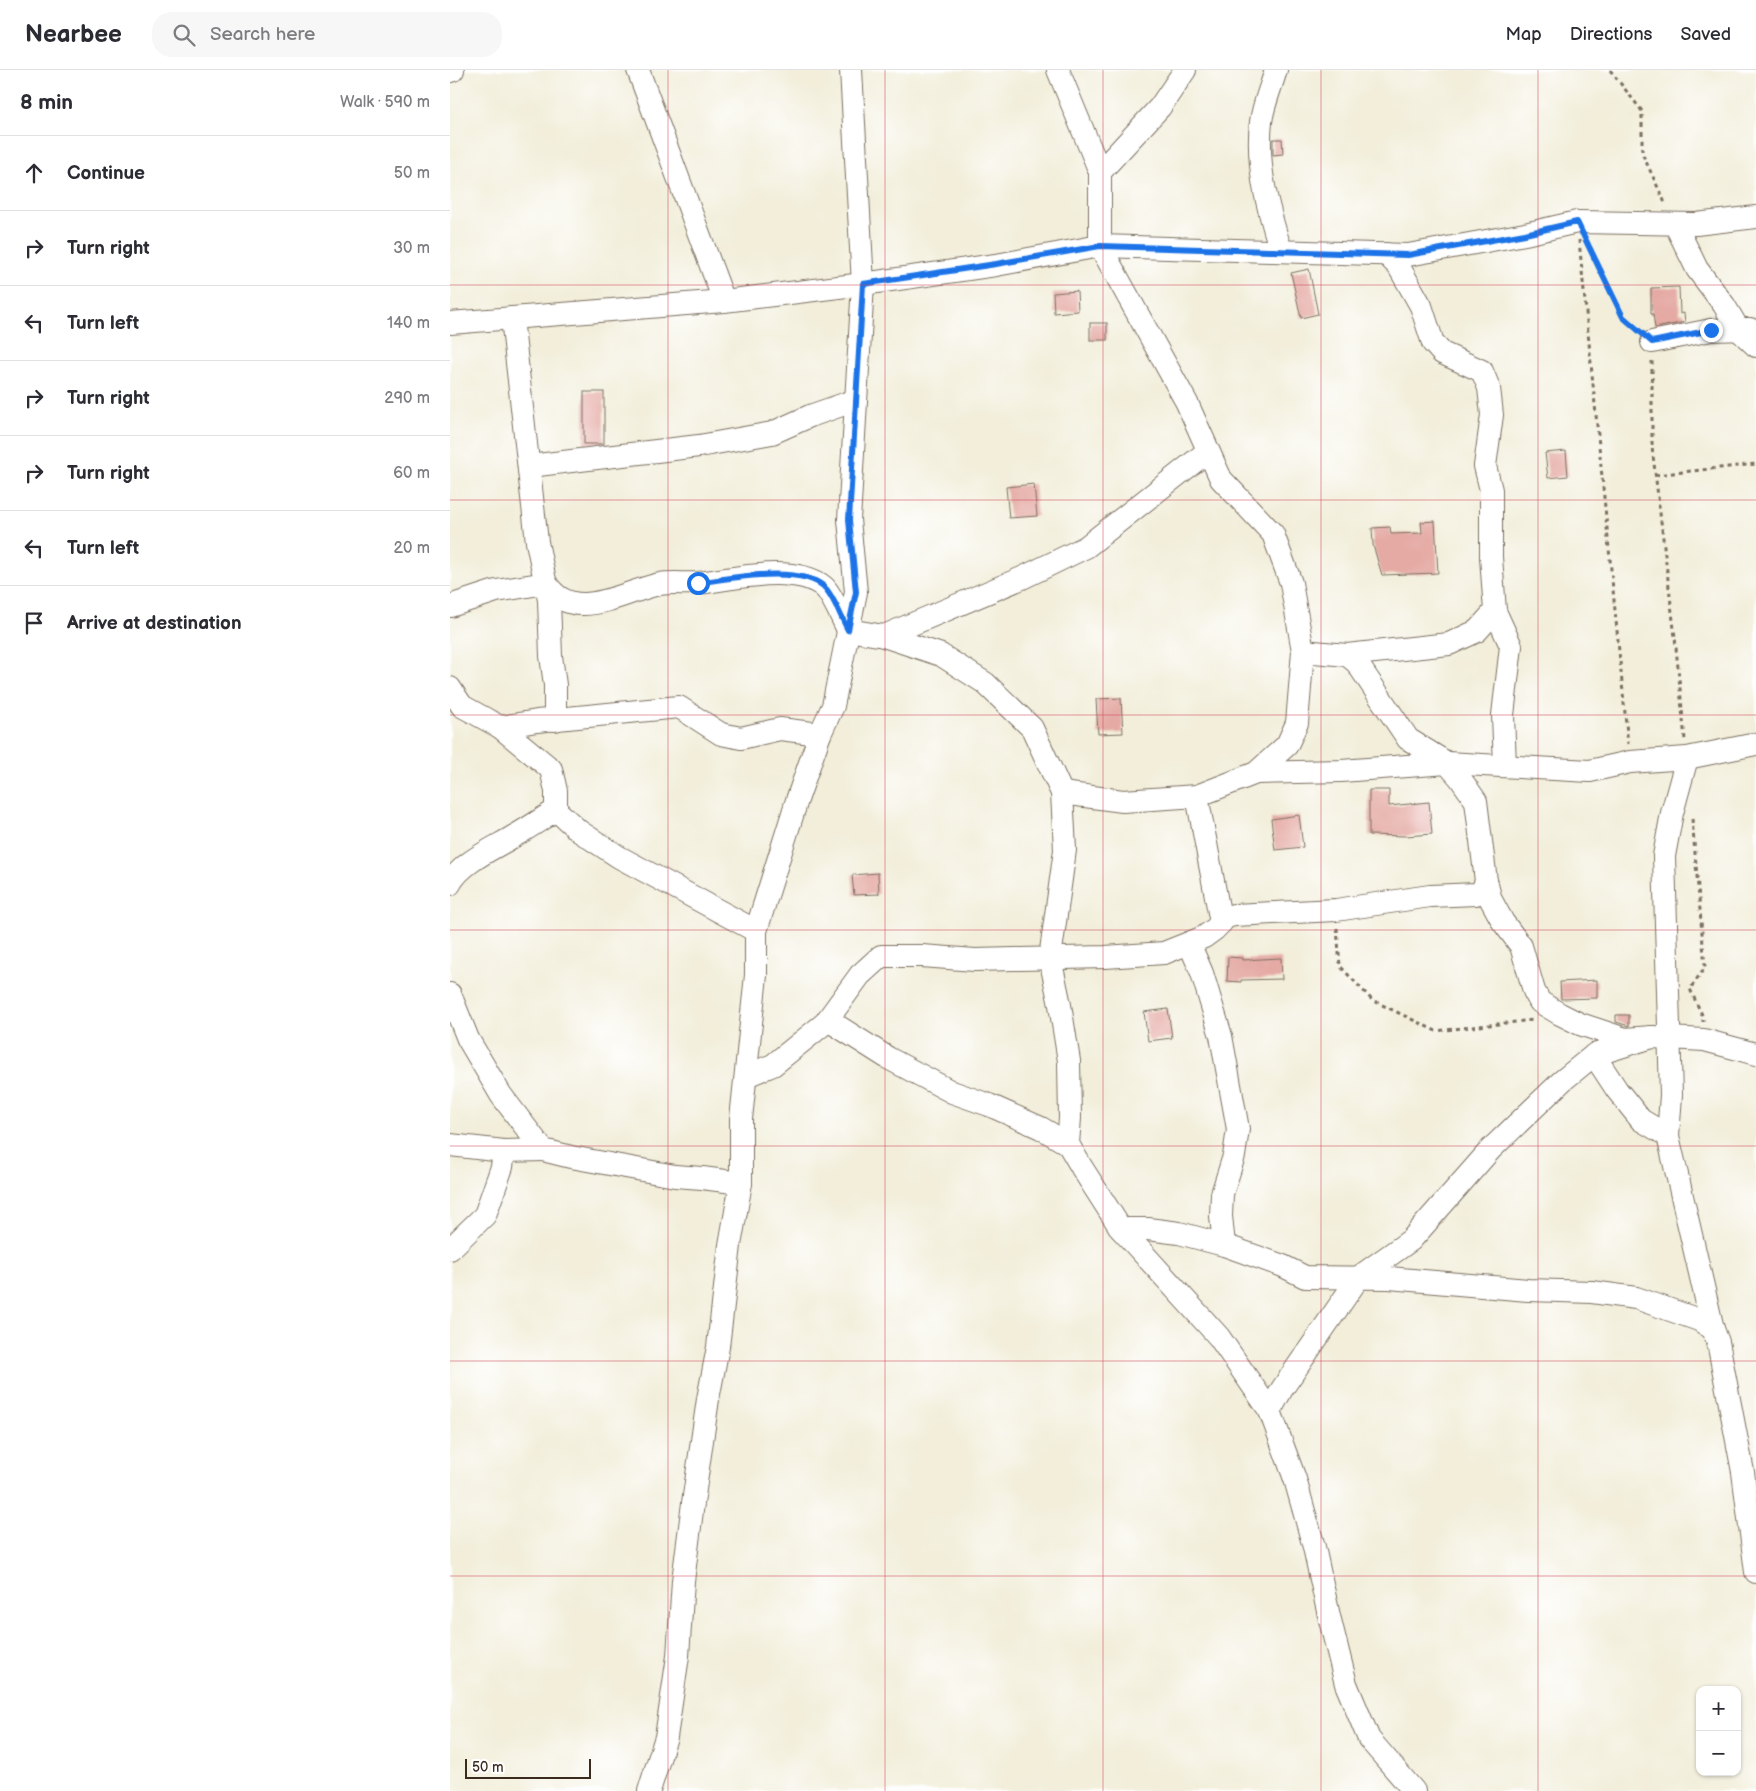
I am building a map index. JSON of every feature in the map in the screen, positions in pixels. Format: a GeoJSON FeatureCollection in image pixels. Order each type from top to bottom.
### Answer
{"type":"FeatureCollection","features":[{"type":"Feature","properties":{"kind":"street"},"geometry":{"type":"LineString","coordinates":[[638,70],[724,301]]}},
{"type":"Feature","properties":{"kind":"street"},"geometry":{"type":"LineString","coordinates":[[649,1791],[666,1738],[678,1656],[683,1580],[693,1503],[708,1399],[718,1347],[730,1245],[742,1183],[741,1119],[756,975],[756,931],[797,800],[820,734],[833,706],[856,592],[849,520],[863,284],[850,70]]}},
{"type":"Feature","properties":{"kind":"street"},"geometry":{"type":"LineString","coordinates":[[1058,70],[1100,172],[1100,246],[1187,403],[1222,479],[1273,534],[1291,583],[1303,651],[1297,724],[1287,745],[1256,773]]}},
{"type":"Feature","properties":{"kind":"street"},"geometry":{"type":"LineString","coordinates":[[1100,172],[1160,107],[1185,70]]}},
{"type":"Feature","properties":{"kind":"street"},"geometry":{"type":"LineString","coordinates":[[1276,70],[1261,120],[1259,161],[1268,210],[1281,251]]}},
{"type":"Feature","properties":{"kind":"street"},"geometry":{"type":"LineString","coordinates":[[450,323],[724,301],[863,284],[1100,246],[1408,255],[1525,234],[1577,222],[1696,224],[1756,218]]}},
{"type":"Feature","properties":{"kind":"street"},"geometry":{"type":"LineString","coordinates":[[1675,224],[1697,269],[1724,305],[1747,329],[1756,346]]}},
{"type":"Feature","properties":{"kind":"street"},"geometry":{"type":"LineString","coordinates":[[1386,254],[1399,267],[1421,306],[1433,343],[1442,353],[1482,371],[1489,388],[1492,415],[1485,466],[1491,490],[1491,557],[1495,612],[1511,646],[1503,715],[1505,766]]}},
{"type":"Feature","properties":{"kind":"street"},"geometry":{"type":"LineString","coordinates":[[512,318],[537,542],[549,600],[555,685],[555,720]]}},
{"type":"Feature","properties":{"kind":"street"},"geometry":{"type":"LineString","coordinates":[[1652,342],[1711,330],[1747,329]]}},
{"type":"Feature","properties":{"kind":"street"},"geometry":{"type":"LineString","coordinates":[[530,466],[699,446],[772,433],[810,416],[856,400]]}},
{"type":"Feature","properties":{"kind":"street"},"geometry":{"type":"LineString","coordinates":[[884,636],[1022,578],[1086,547],[1208,451]]}},
{"type":"Feature","properties":{"kind":"street"},"geometry":{"type":"LineString","coordinates":[[546,583],[551,592],[563,601],[584,605],[630,594],[660,584],[698,583],[746,576],[780,575],[813,579],[826,588],[848,630]]}},
{"type":"Feature","properties":{"kind":"street"},"geometry":{"type":"LineString","coordinates":[[450,606],[496,591],[546,583]]}},
{"type":"Feature","properties":{"kind":"street"},"geometry":{"type":"LineString","coordinates":[[1303,651],[1347,655],[1449,644],[1476,631],[1495,612]]}},
{"type":"Feature","properties":{"kind":"street"},"geometry":{"type":"LineString","coordinates":[[848,630],[884,636],[941,654],[985,683],[1032,728],[1062,793],[1065,850],[1050,958],[1069,1062],[1070,1118],[1068,1144]]}},
{"type":"Feature","properties":{"kind":"street"},"geometry":{"type":"LineString","coordinates":[[1347,655],[1357,663],[1408,739],[1447,763],[1476,801],[1486,881],[1491,900],[1521,946],[1534,990],[1540,1002],[1580,1024],[1625,1039],[1704,1040],[1756,1054]]}},
{"type":"Feature","properties":{"kind":"street"},"geometry":{"type":"LineString","coordinates":[[450,688],[462,706],[500,727],[552,769],[556,791],[556,810],[579,831],[619,857],[756,931]]}},
{"type":"Feature","properties":{"kind":"street"},"geometry":{"type":"LineString","coordinates":[[500,727],[679,707],[721,734],[741,738],[780,729],[820,734]]}},
{"type":"Feature","properties":{"kind":"street"},"geometry":{"type":"LineString","coordinates":[[1062,793],[1123,801],[1197,796],[1256,773],[1341,771],[1447,763],[1590,771],[1630,762],[1687,758],[1756,744]]}},
{"type":"Feature","properties":{"kind":"street"},"geometry":{"type":"LineString","coordinates":[[1687,758],[1672,813],[1664,856],[1661,1038],[1671,1095],[1668,1136],[1713,1329],[1718,1342],[1743,1472],[1756,1572]]}},
{"type":"Feature","properties":{"kind":"street"},"geometry":{"type":"LineString","coordinates":[[1197,796],[1221,923]]}},
{"type":"Feature","properties":{"kind":"street"},"geometry":{"type":"LineString","coordinates":[[452,876],[492,848],[517,835],[556,810]]}},
{"type":"Feature","properties":{"kind":"street"},"geometry":{"type":"LineString","coordinates":[[746,1076],[773,1065],[828,1020],[860,975],[881,956],[922,956],[975,960],[1164,953],[1204,937],[1226,917],[1234,915],[1336,910],[1430,896],[1476,894],[1482,890],[1486,881]]}},
{"type":"Feature","properties":{"kind":"street"},"geometry":{"type":"LineString","coordinates":[[1189,943],[1202,973],[1221,1036],[1238,1129],[1234,1156],[1222,1194],[1221,1216],[1224,1245]]}},
{"type":"Feature","properties":{"kind":"street"},"geometry":{"type":"LineString","coordinates":[[450,994],[468,1039],[496,1087],[543,1150]]}},
{"type":"Feature","properties":{"kind":"street"},"geometry":{"type":"LineString","coordinates":[[828,1020],[888,1058],[944,1088],[989,1104],[1041,1128],[1068,1144],[1122,1229],[1219,1337],[1270,1411],[1295,1479],[1314,1547],[1328,1616],[1346,1684],[1369,1739],[1414,1791]]}},
{"type":"Feature","properties":{"kind":"street"},"geometry":{"type":"LineString","coordinates":[[1270,1411],[1282,1389],[1348,1296],[1359,1277],[1412,1240],[1491,1149],[1562,1081],[1594,1055],[1661,1038]]}},
{"type":"Feature","properties":{"kind":"street"},"geometry":{"type":"LineString","coordinates":[[1594,1055],[1617,1090],[1641,1120],[1668,1136]]}},
{"type":"Feature","properties":{"kind":"street"},"geometry":{"type":"LineString","coordinates":[[450,1145],[504,1151],[543,1150],[675,1176],[742,1183]]}},
{"type":"Feature","properties":{"kind":"street"},"geometry":{"type":"LineString","coordinates":[[450,1250],[485,1215],[502,1167],[504,1151]]}},
{"type":"Feature","properties":{"kind":"street"},"geometry":{"type":"LineString","coordinates":[[1122,1229],[1148,1229],[1179,1233],[1224,1245],[1283,1266],[1306,1277],[1389,1278],[1528,1290],[1592,1292],[1636,1298],[1699,1320],[1713,1329]]}},
{"type":"Feature","properties":{"kind":"path"},"geometry":{"type":"LineString","coordinates":[[1610,70],[1642,111],[1642,153],[1675,224]]}},
{"type":"Feature","properties":{"kind":"path"},"geometry":{"type":"LineString","coordinates":[[1577,222],[1623,317],[1652,342],[1652,447],[1675,637],[1687,758]]}},
{"type":"Feature","properties":{"kind":"path"},"geometry":{"type":"LineString","coordinates":[[1577,222],[1630,762]]}},
{"type":"Feature","properties":{"kind":"path"},"geometry":{"type":"LineString","coordinates":[[1655,475],[1756,464]]}},
{"type":"Feature","properties":{"kind":"path"},"geometry":{"type":"LineString","coordinates":[[1692,813],[1705,967],[1690,989],[1703,1017],[1704,1040]]}},
{"type":"Feature","properties":{"kind":"path"},"geometry":{"type":"LineString","coordinates":[[1336,910],[1340,966],[1372,1000],[1436,1031],[1524,1022],[1560,1014]]}},
{"type":"Feature","properties":{"kind":"building"},"geometry":{"type":"Polygon","coordinates":[[[1273,139],[1282,139],[1283,154],[1273,155],[1273,139]]]}},
{"type":"Feature","properties":{"kind":"building"},"geometry":{"type":"Polygon","coordinates":[[[1309,269],[1318,314],[1301,318],[1291,273],[1309,269]]]}},
{"type":"Feature","properties":{"kind":"building"},"geometry":{"type":"Polygon","coordinates":[[[1679,287],[1680,314],[1684,313],[1685,322],[1655,328],[1653,314],[1651,314],[1651,288],[1679,287]]]}},
{"type":"Feature","properties":{"kind":"building"},"geometry":{"type":"Polygon","coordinates":[[[1077,291],[1078,311],[1054,313],[1053,293],[1077,291]]]}},
{"type":"Feature","properties":{"kind":"building"},"geometry":{"type":"Polygon","coordinates":[[[1090,323],[1107,323],[1107,340],[1090,340],[1090,323]]]}},
{"type":"Feature","properties":{"kind":"building"},"geometry":{"type":"Polygon","coordinates":[[[584,392],[604,392],[604,444],[584,444],[584,392]]]}},
{"type":"Feature","properties":{"kind":"building"},"geometry":{"type":"Polygon","coordinates":[[[1566,451],[1568,476],[1548,478],[1545,453],[1566,451]]]}},
{"type":"Feature","properties":{"kind":"building"},"geometry":{"type":"Polygon","coordinates":[[[1034,484],[1037,516],[1009,518],[1006,487],[1034,484]]]}},
{"type":"Feature","properties":{"kind":"building"},"geometry":{"type":"Polygon","coordinates":[[[1435,521],[1438,573],[1382,575],[1373,545],[1372,528],[1390,527],[1391,534],[1422,533],[1421,522],[1435,521]]]}},
{"type":"Feature","properties":{"kind":"building"},"geometry":{"type":"Polygon","coordinates":[[[1121,698],[1123,733],[1098,734],[1096,699],[1121,698]]]}},
{"type":"Feature","properties":{"kind":"building"},"geometry":{"type":"Polygon","coordinates":[[[1369,790],[1389,790],[1389,806],[1429,802],[1432,834],[1406,836],[1369,835],[1369,790]]]}},
{"type":"Feature","properties":{"kind":"building"},"geometry":{"type":"Polygon","coordinates":[[[1299,815],[1303,847],[1275,850],[1271,819],[1299,815]]]}},
{"type":"Feature","properties":{"kind":"building"},"geometry":{"type":"Polygon","coordinates":[[[878,873],[879,894],[854,895],[852,875],[878,873]]]}},
{"type":"Feature","properties":{"kind":"building"},"geometry":{"type":"Polygon","coordinates":[[[1228,957],[1242,958],[1242,960],[1281,958],[1282,979],[1241,980],[1241,982],[1227,981],[1228,957]]]}},
{"type":"Feature","properties":{"kind":"building"},"geometry":{"type":"Polygon","coordinates":[[[1597,980],[1597,998],[1561,999],[1560,982],[1597,980]]]}},
{"type":"Feature","properties":{"kind":"building"},"geometry":{"type":"Polygon","coordinates":[[[1168,1009],[1172,1038],[1148,1041],[1144,1012],[1168,1009]]]}},
{"type":"Feature","properties":{"kind":"building"},"geometry":{"type":"Polygon","coordinates":[[[1616,1015],[1629,1015],[1629,1026],[1616,1022],[1616,1015]]]}},
{"type":"Feature","properties":{"kind":"route"},"geometry":{"type":"LineString","coordinates":[[698,583],[746,576],[780,575],[813,579],[826,588],[848,630],[856,592],[849,520],[863,284],[1100,246],[1408,255],[1525,234],[1577,222],[1623,317],[1652,342],[1711,330]]}}]}
